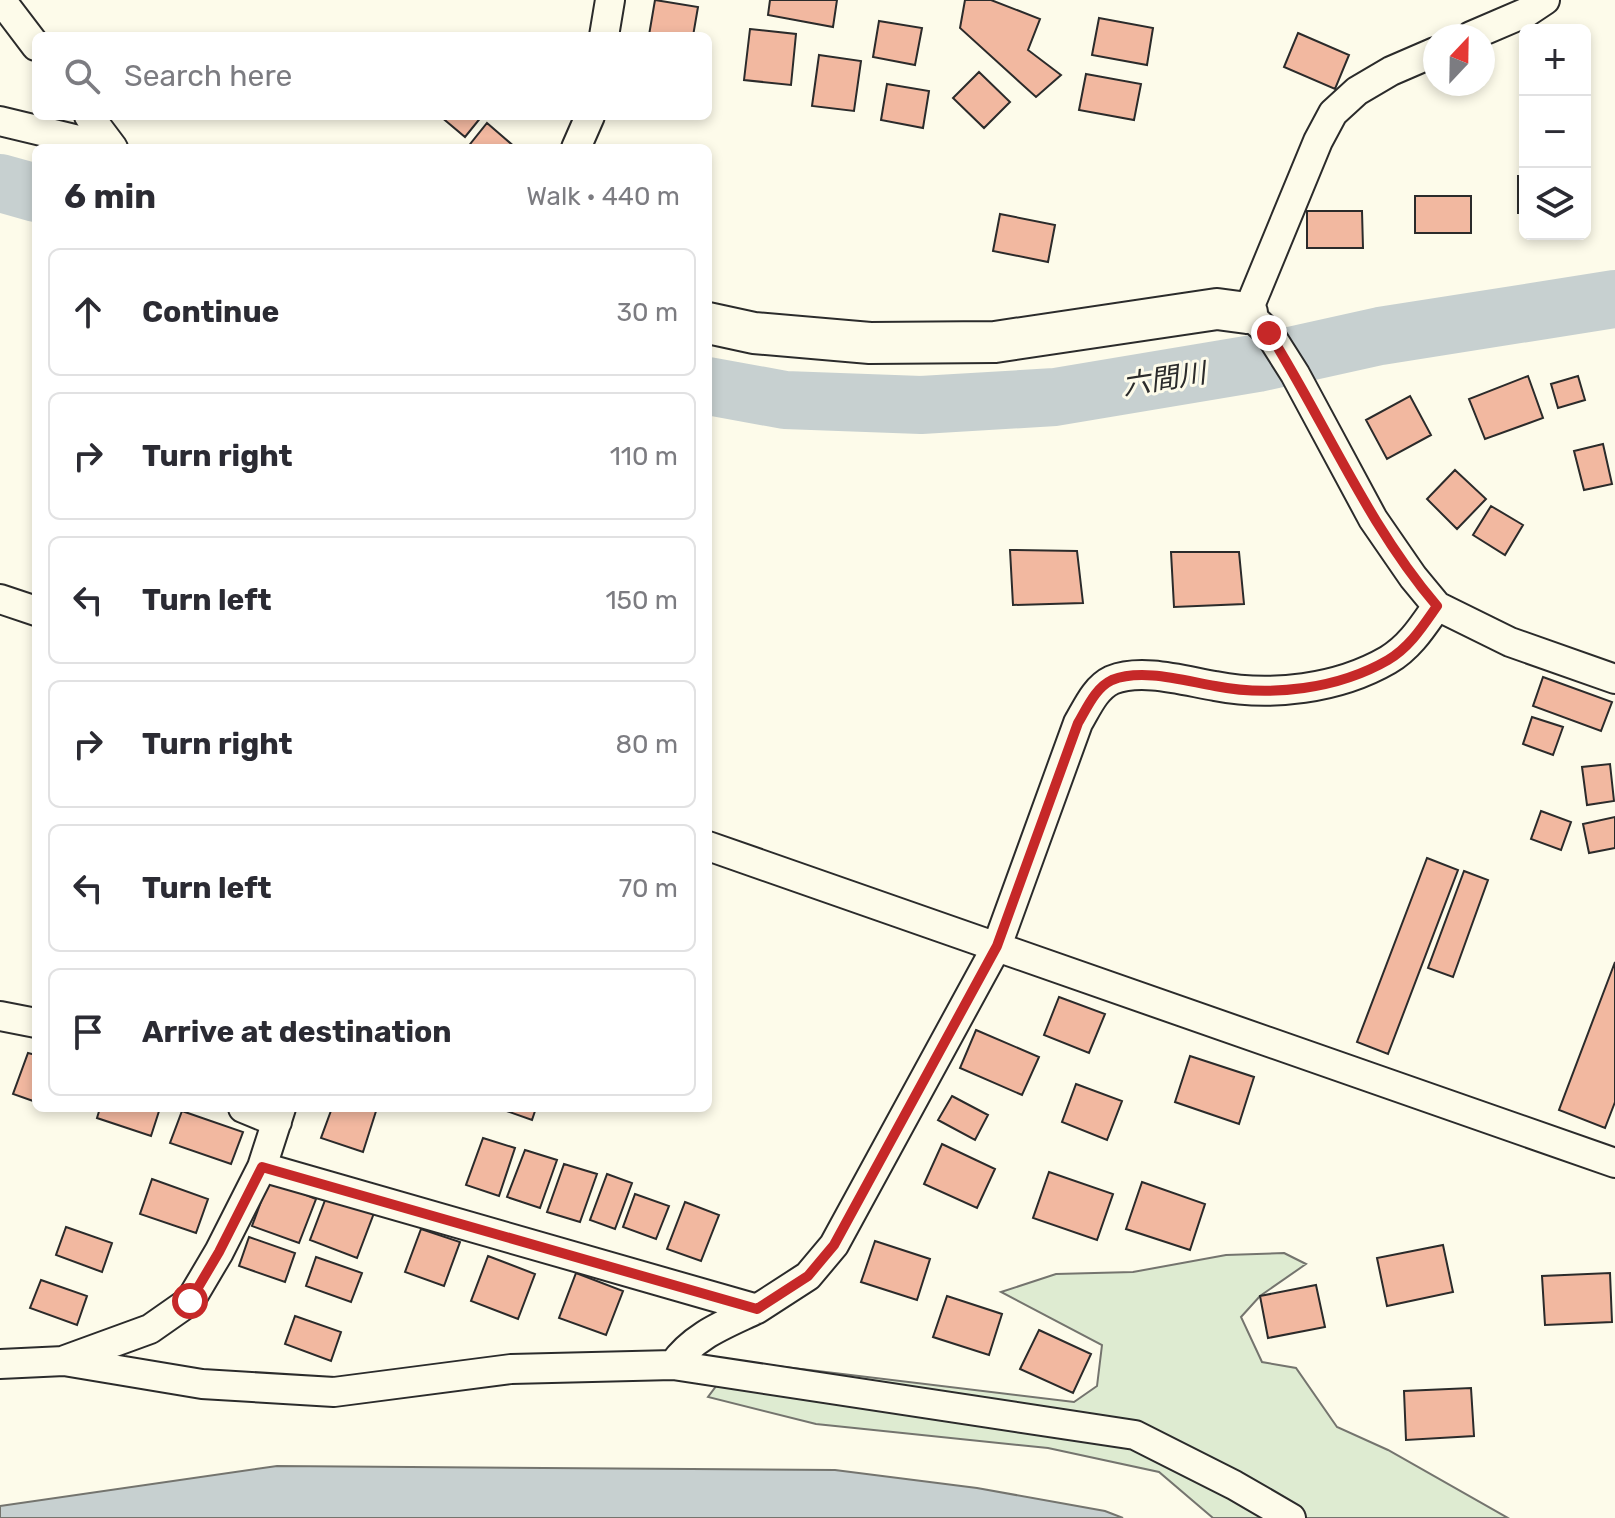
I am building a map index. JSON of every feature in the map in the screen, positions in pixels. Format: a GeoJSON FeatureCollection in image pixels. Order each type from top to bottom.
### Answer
{"type":"FeatureCollection","features":[{"type":"Feature","properties":{"kind":"street"},"geometry":{"type":"LineString","coordinates":[[1,0],[32,41]]}},
{"type":"Feature","properties":{"kind":"street"},"geometry":{"type":"LineString","coordinates":[[605,32],[610,0]]}},
{"type":"Feature","properties":{"kind":"street"},"geometry":{"type":"LineString","coordinates":[[1495,26],[1527,12],[1545,0]]}},
{"type":"Feature","properties":{"kind":"street"},"geometry":{"type":"LineString","coordinates":[[1258,323],[1318,141],[1333,113],[1357,91],[1423,57]]}},
{"type":"Feature","properties":{"kind":"street"},"geometry":{"type":"LineString","coordinates":[[92,120],[109,144]]}},
{"type":"Feature","properties":{"kind":"street"},"geometry":{"type":"LineString","coordinates":[[578,144],[588,120]]}},
{"type":"Feature","properties":{"kind":"street"},"geometry":{"type":"LineString","coordinates":[[0,121],[95,144]]}},
{"type":"Feature","properties":{"kind":"street"},"geometry":{"type":"LineString","coordinates":[[712,324],[754,333],[870,343],[995,342],[1217,309],[1258,323],[1295,374],[1373,519],[1437,606],[1510,642],[1615,679]]}},
{"type":"Feature","properties":{"kind":"street"},"geometry":{"type":"LineString","coordinates":[[0,599],[32,610]]}},
{"type":"Feature","properties":{"kind":"street"},"geometry":{"type":"LineString","coordinates":[[673,1365],[685,1348],[710,1331],[757,1309],[808,1276],[834,1245],[997,946],[1078,723],[1095,693],[1111,681],[1138,676],[1240,691],[1305,688],[1353,676],[1390,659],[1415,637],[1437,606]]}},
{"type":"Feature","properties":{"kind":"street"},"geometry":{"type":"LineString","coordinates":[[712,847],[1615,1163]]}},
{"type":"Feature","properties":{"kind":"street"},"geometry":{"type":"LineString","coordinates":[[0,1016],[32,1022]]}},
{"type":"Feature","properties":{"kind":"street"},"geometry":{"type":"LineString","coordinates":[[64,1361],[150,1329],[190,1301],[262,1167],[279,1115]]}},
{"type":"Feature","properties":{"kind":"street"},"geometry":{"type":"LineString","coordinates":[[262,1167],[757,1309]]}},
{"type":"Feature","properties":{"kind":"street"},"geometry":{"type":"LineString","coordinates":[[0,1364],[64,1361],[202,1384],[334,1392],[511,1369],[673,1365],[1135,1435],[1291,1518]]}},
{"type":"Feature","properties":{"kind":"green space"},"geometry":{"type":"Polygon","coordinates":[[[1284,1253],[1306,1264],[1260,1296],[1241,1317],[1262,1362],[1296,1368],[1337,1427],[1388,1450],[1508,1518],[1213,1518],[1159,1472],[1048,1448],[816,1424],[708,1397],[735,1361],[1074,1402],[1097,1386],[1102,1345],[1001,1292],[1056,1274],[1133,1272],[1226,1255],[1284,1253]]]}},
{"type":"Feature","properties":{"kind":"shaded area"},"geometry":{"type":"Polygon","coordinates":[[[277,1466],[835,1470],[977,1488],[1105,1511],[1123,1518],[0,1518],[0,1506],[277,1466]]]}},
{"type":"Feature","properties":{"kind":"building"},"geometry":{"type":"Polygon","coordinates":[[[655,0],[698,7],[694,32],[650,32],[655,0]]]}},
{"type":"Feature","properties":{"kind":"building"},"geometry":{"type":"Polygon","coordinates":[[[770,0],[837,0],[833,27],[768,15],[770,0]]]}},
{"type":"Feature","properties":{"kind":"building"},"geometry":{"type":"Polygon","coordinates":[[[965,0],[991,0],[1040,19],[1028,50],[1061,75],[1036,97],[960,28],[965,0]]]}},
{"type":"Feature","properties":{"kind":"building"},"geometry":{"type":"Polygon","coordinates":[[[1099,18],[1153,28],[1147,65],[1092,55],[1099,18]]]}},
{"type":"Feature","properties":{"kind":"building"},"geometry":{"type":"Polygon","coordinates":[[[879,21],[922,28],[915,65],[873,57],[879,21]]]}},
{"type":"Feature","properties":{"kind":"building"},"geometry":{"type":"Polygon","coordinates":[[[750,29],[796,34],[791,85],[744,80],[750,29]]]}},
{"type":"Feature","properties":{"kind":"building"},"geometry":{"type":"Polygon","coordinates":[[[1298,33],[1349,55],[1335,89],[1284,67],[1298,33]]]}},
{"type":"Feature","properties":{"kind":"building"},"geometry":{"type":"Polygon","coordinates":[[[819,55],[861,61],[854,111],[812,106],[819,55]]]}},
{"type":"Feature","properties":{"kind":"building"},"geometry":{"type":"Polygon","coordinates":[[[979,72],[1010,102],[984,128],[953,98],[979,72]]]}},
{"type":"Feature","properties":{"kind":"building"},"geometry":{"type":"Polygon","coordinates":[[[1086,74],[1141,84],[1134,120],[1079,110],[1086,74]]]}},
{"type":"Feature","properties":{"kind":"building"},"geometry":{"type":"Polygon","coordinates":[[[887,84],[929,91],[923,128],[881,120],[887,84]]]}},
{"type":"Feature","properties":{"kind":"building"},"geometry":{"type":"Polygon","coordinates":[[[445,120],[479,120],[465,137],[445,120]]]}},
{"type":"Feature","properties":{"kind":"building"},"geometry":{"type":"Polygon","coordinates":[[[487,123],[511,144],[470,144],[487,123]]]}},
{"type":"Feature","properties":{"kind":"building"},"geometry":{"type":"Polygon","coordinates":[[[1415,196],[1471,196],[1471,233],[1415,233],[1415,196]]]}},
{"type":"Feature","properties":{"kind":"building"},"geometry":{"type":"Polygon","coordinates":[[[1307,211],[1362,211],[1363,248],[1307,248],[1307,211]]]}},
{"type":"Feature","properties":{"kind":"building"},"geometry":{"type":"Polygon","coordinates":[[[1000,214],[1055,225],[1048,262],[993,251],[1000,214]]]}},
{"type":"Feature","properties":{"kind":"building"},"geometry":{"type":"Polygon","coordinates":[[[1528,376],[1543,418],[1485,439],[1469,399],[1528,376]]]}},
{"type":"Feature","properties":{"kind":"building"},"geometry":{"type":"Polygon","coordinates":[[[1578,376],[1585,400],[1558,408],[1551,384],[1578,376]]]}},
{"type":"Feature","properties":{"kind":"building"},"geometry":{"type":"Polygon","coordinates":[[[1410,396],[1431,435],[1387,459],[1366,420],[1410,396]]]}},
{"type":"Feature","properties":{"kind":"building"},"geometry":{"type":"Polygon","coordinates":[[[1603,444],[1612,484],[1584,490],[1574,451],[1603,444]]]}},
{"type":"Feature","properties":{"kind":"building"},"geometry":{"type":"Polygon","coordinates":[[[1455,470],[1486,499],[1457,529],[1427,499],[1455,470]]]}},
{"type":"Feature","properties":{"kind":"building"},"geometry":{"type":"Polygon","coordinates":[[[1491,506],[1523,525],[1505,555],[1473,535],[1491,506]]]}},
{"type":"Feature","properties":{"kind":"building"},"geometry":{"type":"Polygon","coordinates":[[[1010,550],[1077,551],[1083,603],[1013,605],[1010,550]]]}},
{"type":"Feature","properties":{"kind":"building"},"geometry":{"type":"Polygon","coordinates":[[[1171,552],[1239,552],[1244,604],[1174,607],[1171,552]]]}},
{"type":"Feature","properties":{"kind":"building"},"geometry":{"type":"Polygon","coordinates":[[[1543,677],[1612,702],[1601,731],[1533,706],[1543,677]]]}},
{"type":"Feature","properties":{"kind":"building"},"geometry":{"type":"Polygon","coordinates":[[[1532,717],[1563,727],[1553,755],[1523,744],[1532,717]]]}},
{"type":"Feature","properties":{"kind":"building"},"geometry":{"type":"Polygon","coordinates":[[[1610,764],[1614,801],[1587,805],[1582,767],[1610,764]]]}},
{"type":"Feature","properties":{"kind":"building"},"geometry":{"type":"Polygon","coordinates":[[[1541,811],[1571,822],[1561,850],[1531,839],[1541,811]]]}},
{"type":"Feature","properties":{"kind":"building"},"geometry":{"type":"Polygon","coordinates":[[[1615,817],[1615,848],[1589,853],[1583,824],[1615,817]]]}},
{"type":"Feature","properties":{"kind":"building"},"geometry":{"type":"Polygon","coordinates":[[[1427,858],[1458,870],[1388,1054],[1357,1042],[1427,858]]]}},
{"type":"Feature","properties":{"kind":"building"},"geometry":{"type":"Polygon","coordinates":[[[1464,871],[1488,880],[1453,977],[1428,968],[1464,871]]]}},
{"type":"Feature","properties":{"kind":"building"},"geometry":{"type":"Polygon","coordinates":[[[1615,962],[1615,1102],[1605,1128],[1559,1110],[1615,962]]]}},
{"type":"Feature","properties":{"kind":"building"},"geometry":{"type":"Polygon","coordinates":[[[1059,997],[1105,1014],[1089,1053],[1044,1035],[1059,997]]]}},
{"type":"Feature","properties":{"kind":"building"},"geometry":{"type":"Polygon","coordinates":[[[976,1030],[1039,1057],[1022,1095],[960,1068],[976,1030]]]}},
{"type":"Feature","properties":{"kind":"building"},"geometry":{"type":"Polygon","coordinates":[[[28,1053],[32,1054],[32,1101],[13,1094],[28,1053]]]}},
{"type":"Feature","properties":{"kind":"building"},"geometry":{"type":"Polygon","coordinates":[[[1190,1056],[1254,1077],[1239,1124],[1175,1102],[1190,1056]]]}},
{"type":"Feature","properties":{"kind":"building"},"geometry":{"type":"Polygon","coordinates":[[[1076,1084],[1122,1101],[1107,1140],[1062,1122],[1076,1084]]]}},
{"type":"Feature","properties":{"kind":"building"},"geometry":{"type":"Polygon","coordinates":[[[952,1096],[988,1115],[975,1140],[938,1120],[952,1096]]]}},
{"type":"Feature","properties":{"kind":"building"},"geometry":{"type":"Polygon","coordinates":[[[99,1112],[159,1112],[151,1136],[97,1118],[99,1112]]]}},
{"type":"Feature","properties":{"kind":"building"},"geometry":{"type":"Polygon","coordinates":[[[182,1112],[243,1132],[231,1164],[170,1143],[182,1112]]]}},
{"type":"Feature","properties":{"kind":"building"},"geometry":{"type":"Polygon","coordinates":[[[331,1112],[376,1112],[363,1152],[321,1138],[331,1112]]]}},
{"type":"Feature","properties":{"kind":"building"},"geometry":{"type":"Polygon","coordinates":[[[509,1112],[535,1112],[532,1120],[509,1112]]]}},
{"type":"Feature","properties":{"kind":"building"},"geometry":{"type":"Polygon","coordinates":[[[483,1138],[515,1148],[499,1196],[466,1185],[483,1138]]]}},
{"type":"Feature","properties":{"kind":"building"},"geometry":{"type":"Polygon","coordinates":[[[942,1144],[995,1169],[977,1208],[924,1184],[942,1144]]]}},
{"type":"Feature","properties":{"kind":"building"},"geometry":{"type":"Polygon","coordinates":[[[525,1150],[557,1160],[540,1208],[507,1197],[525,1150]]]}},
{"type":"Feature","properties":{"kind":"building"},"geometry":{"type":"Polygon","coordinates":[[[564,1164],[597,1174],[580,1222],[547,1212],[564,1164]]]}},
{"type":"Feature","properties":{"kind":"building"},"geometry":{"type":"Polygon","coordinates":[[[1049,1172],[1113,1194],[1097,1240],[1033,1218],[1049,1172]]]}},
{"type":"Feature","properties":{"kind":"building"},"geometry":{"type":"Polygon","coordinates":[[[607,1174],[632,1183],[615,1229],[590,1220],[607,1174]]]}},
{"type":"Feature","properties":{"kind":"building"},"geometry":{"type":"Polygon","coordinates":[[[152,1179],[208,1199],[196,1233],[140,1214],[152,1179]]]}},
{"type":"Feature","properties":{"kind":"building"},"geometry":{"type":"Polygon","coordinates":[[[269,1180],[316,1199],[299,1243],[252,1226],[269,1180]]]}},
{"type":"Feature","properties":{"kind":"building"},"geometry":{"type":"Polygon","coordinates":[[[1142,1182],[1205,1204],[1190,1250],[1126,1229],[1142,1182]]]}},
{"type":"Feature","properties":{"kind":"building"},"geometry":{"type":"Polygon","coordinates":[[[635,1194],[669,1206],[656,1239],[623,1227],[635,1194]]]}},
{"type":"Feature","properties":{"kind":"building"},"geometry":{"type":"Polygon","coordinates":[[[327,1195],[374,1213],[357,1258],[310,1240],[327,1195]]]}},
{"type":"Feature","properties":{"kind":"building"},"geometry":{"type":"Polygon","coordinates":[[[685,1202],[719,1215],[701,1261],[667,1249],[685,1202]]]}},
{"type":"Feature","properties":{"kind":"building"},"geometry":{"type":"Polygon","coordinates":[[[66,1227],[112,1243],[102,1272],[56,1255],[66,1227]]]}},
{"type":"Feature","properties":{"kind":"building"},"geometry":{"type":"Polygon","coordinates":[[[421,1229],[460,1242],[444,1286],[405,1272],[421,1229]]]}},
{"type":"Feature","properties":{"kind":"building"},"geometry":{"type":"Polygon","coordinates":[[[249,1237],[295,1253],[285,1282],[239,1266],[249,1237]]]}},
{"type":"Feature","properties":{"kind":"building"},"geometry":{"type":"Polygon","coordinates":[[[875,1241],[930,1259],[917,1300],[861,1282],[875,1241]]]}},
{"type":"Feature","properties":{"kind":"building"},"geometry":{"type":"Polygon","coordinates":[[[1443,1245],[1453,1292],[1387,1306],[1377,1258],[1443,1245]]]}},
{"type":"Feature","properties":{"kind":"building"},"geometry":{"type":"Polygon","coordinates":[[[488,1256],[535,1274],[518,1319],[471,1301],[488,1256]]]}},
{"type":"Feature","properties":{"kind":"building"},"geometry":{"type":"Polygon","coordinates":[[[316,1257],[362,1273],[351,1302],[306,1286],[316,1257]]]}},
{"type":"Feature","properties":{"kind":"building"},"geometry":{"type":"Polygon","coordinates":[[[576,1273],[623,1291],[606,1335],[559,1318],[576,1273]]]}},
{"type":"Feature","properties":{"kind":"building"},"geometry":{"type":"Polygon","coordinates":[[[1610,1273],[1612,1322],[1545,1325],[1542,1276],[1610,1273]]]}},
{"type":"Feature","properties":{"kind":"building"},"geometry":{"type":"Polygon","coordinates":[[[41,1280],[87,1296],[77,1325],[30,1308],[41,1280]]]}},
{"type":"Feature","properties":{"kind":"building"},"geometry":{"type":"Polygon","coordinates":[[[1316,1285],[1325,1327],[1268,1338],[1260,1296],[1316,1285]]]}},
{"type":"Feature","properties":{"kind":"building"},"geometry":{"type":"Polygon","coordinates":[[[947,1296],[1002,1314],[989,1355],[933,1337],[947,1296]]]}},
{"type":"Feature","properties":{"kind":"building"},"geometry":{"type":"Polygon","coordinates":[[[295,1316],[341,1332],[331,1361],[285,1344],[295,1316]]]}},
{"type":"Feature","properties":{"kind":"building"},"geometry":{"type":"Polygon","coordinates":[[[1039,1330],[1091,1354],[1073,1393],[1020,1369],[1039,1330]]]}},
{"type":"Feature","properties":{"kind":"building"},"geometry":{"type":"Polygon","coordinates":[[[1471,1388],[1474,1436],[1406,1440],[1404,1391],[1471,1388]]]}},
{"type":"Feature","properties":{"kind":"waterway","name":"六間川"},"geometry":{"type":"LineString","coordinates":[[0,183],[32,192]]}},
{"type":"Feature","properties":{"kind":"waterway","name":"六間川"},"geometry":{"type":"LineString","coordinates":[[712,387],[785,400],[921,405],[1055,397],[1258,363],[1380,336],[1615,299]]}},
{"type":"Feature","properties":{"kind":"route"},"geometry":{"type":"LineString","coordinates":[[190,1301],[262,1167],[757,1309],[808,1276],[834,1245],[997,946],[1078,723],[1095,693],[1111,681],[1138,676],[1240,691],[1305,688],[1353,676],[1390,659],[1415,637],[1437,606],[1373,519],[1295,374],[1269,333]]}}]}
